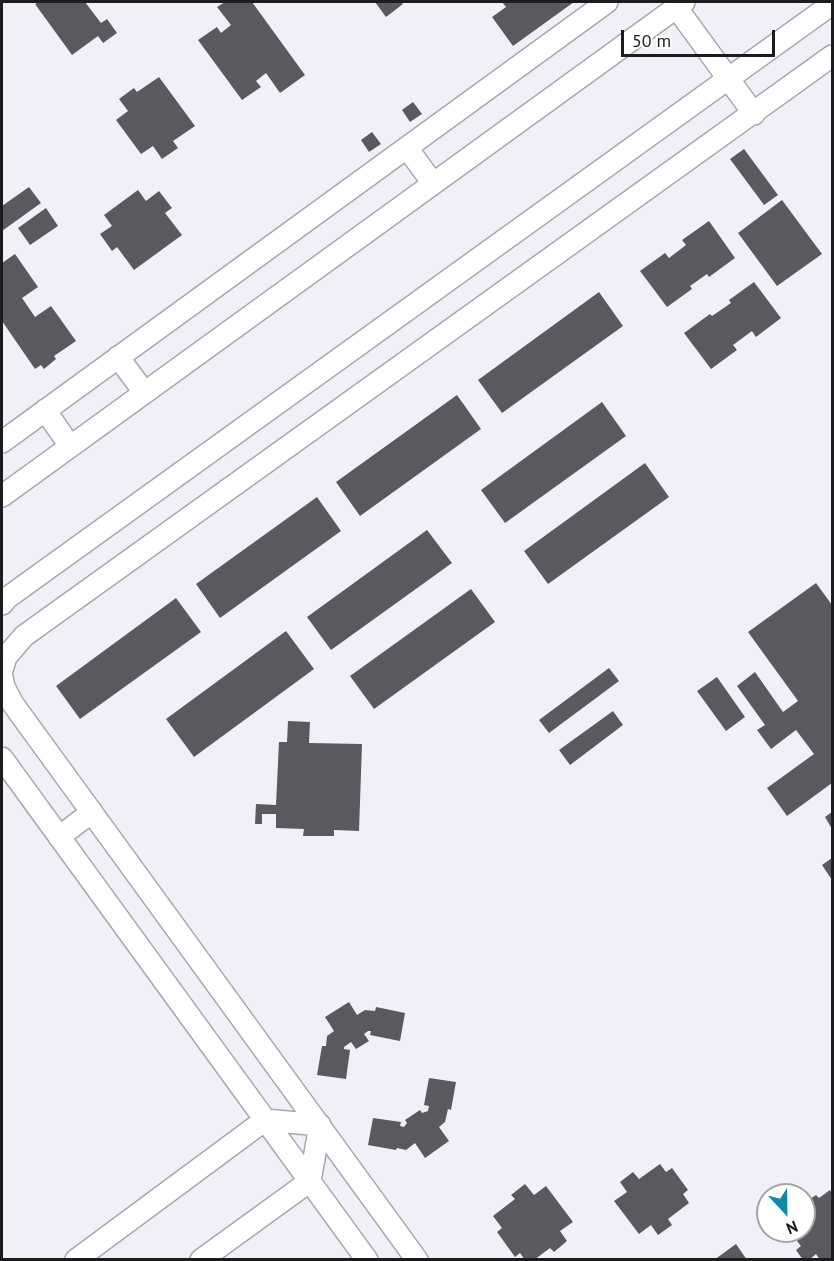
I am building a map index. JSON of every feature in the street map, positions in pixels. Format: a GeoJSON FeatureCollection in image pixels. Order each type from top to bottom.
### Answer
{"type":"FeatureCollection","features":[{"type":"Feature","properties":{"kind":"street"},"geometry":{"type":"LineString","coordinates":[[2,442],[607,2]]}},
{"type":"Feature","properties":{"kind":"street"},"geometry":{"type":"LineString","coordinates":[[2,496],[680,4],[754,114]]}},
{"type":"Feature","properties":{"kind":"street"},"geometry":{"type":"LineString","coordinates":[[2,604],[7,598],[832,4]]}},
{"type":"Feature","properties":{"kind":"street"},"geometry":{"type":"LineString","coordinates":[[2,670],[6,657],[24,636],[832,56]]}},
{"type":"Feature","properties":{"kind":"street"},"geometry":{"type":"LineString","coordinates":[[407,148],[432,182]]}},
{"type":"Feature","properties":{"kind":"street"},"geometry":{"type":"LineString","coordinates":[[118,357],[144,392]]}},
{"type":"Feature","properties":{"kind":"street"},"geometry":{"type":"LineString","coordinates":[[45,410],[70,446]]}},
{"type":"Feature","properties":{"kind":"street"},"geometry":{"type":"LineString","coordinates":[[2,677],[4,687],[13,704],[417,1260]]}},
{"type":"Feature","properties":{"kind":"street"},"geometry":{"type":"LineString","coordinates":[[2,758],[367,1260]]}},
{"type":"Feature","properties":{"kind":"street"},"geometry":{"type":"LineString","coordinates":[[58,837],[92,812]]}},
{"type":"Feature","properties":{"kind":"street"},"geometry":{"type":"LineString","coordinates":[[76,1260],[265,1120],[320,1125]]}},
{"type":"Feature","properties":{"kind":"street"},"geometry":{"type":"LineString","coordinates":[[201,1260],[310,1181],[320,1125]]}},
{"type":"Feature","properties":{"kind":"building"},"geometry":{"type":"Polygon","coordinates":[[[39,2],[85,2],[101,23],[107,19],[117,33],[103,43],[98,36],[72,55],[35,4],[39,2]]]}},
{"type":"Feature","properties":{"kind":"building"},"geometry":{"type":"Polygon","coordinates":[[[225,2],[252,2],[305,75],[280,93],[266,73],[256,81],[261,87],[242,100],[198,40],[217,27],[221,33],[231,25],[217,7],[225,2]]]}},
{"type":"Feature","properties":{"kind":"building"},"geometry":{"type":"Polygon","coordinates":[[[375,2],[401,2],[403,4],[386,17],[375,2]]]}},
{"type":"Feature","properties":{"kind":"building"},"geometry":{"type":"Polygon","coordinates":[[[502,2],[574,2],[513,46],[492,17],[506,7],[502,2]]]}},
{"type":"Feature","properties":{"kind":"building"},"geometry":{"type":"Polygon","coordinates":[[[159,77],[195,126],[173,141],[178,148],[162,159],[153,146],[141,154],[116,120],[128,111],[119,99],[134,88],[137,92],[159,77]]]}},
{"type":"Feature","properties":{"kind":"building"},"geometry":{"type":"Polygon","coordinates":[[[413,102],[422,114],[410,122],[402,110],[413,102]]]}},
{"type":"Feature","properties":{"kind":"building"},"geometry":{"type":"Polygon","coordinates":[[[372,132],[381,144],[369,152],[361,140],[372,132]]]}},
{"type":"Feature","properties":{"kind":"building"},"geometry":{"type":"Polygon","coordinates":[[[744,149],[778,195],[764,205],[730,159],[744,149]]]}},
{"type":"Feature","properties":{"kind":"building"},"geometry":{"type":"Polygon","coordinates":[[[29,187],[41,203],[2,231],[2,206],[29,187]]]}},
{"type":"Feature","properties":{"kind":"building"},"geometry":{"type":"Polygon","coordinates":[[[138,190],[146,201],[159,191],[172,208],[165,213],[182,235],[134,270],[117,247],[112,251],[100,234],[112,226],[104,215],[138,190]]]}},
{"type":"Feature","properties":{"kind":"building"},"geometry":{"type":"Polygon","coordinates":[[[782,200],[822,254],[777,286],[738,233],[782,200]]]}},
{"type":"Feature","properties":{"kind":"building"},"geometry":{"type":"Polygon","coordinates":[[[46,208],[58,226],[30,245],[18,228],[46,208]]]}},
{"type":"Feature","properties":{"kind":"building"},"geometry":{"type":"Polygon","coordinates":[[[709,221],[735,258],[709,277],[707,274],[690,286],[692,289],[667,307],[640,271],[665,253],[669,258],[686,245],[682,240],[709,221]]]}},
{"type":"Feature","properties":{"kind":"building"},"geometry":{"type":"Polygon","coordinates":[[[15,254],[38,287],[22,298],[35,317],[51,306],[76,341],[54,356],[56,359],[44,369],[41,365],[35,369],[2,321],[2,263],[15,254]]]}},
{"type":"Feature","properties":{"kind":"building"},"geometry":{"type":"Polygon","coordinates":[[[754,282],[781,318],[756,337],[752,331],[733,345],[737,350],[711,369],[684,333],[710,314],[712,316],[731,303],[729,300],[754,282]]]}},
{"type":"Feature","properties":{"kind":"building"},"geometry":{"type":"Polygon","coordinates":[[[599,292],[623,326],[502,413],[478,380],[599,292]]]}},
{"type":"Feature","properties":{"kind":"building"},"geometry":{"type":"Polygon","coordinates":[[[457,395],[481,429],[360,516],[336,482],[457,395]]]}},
{"type":"Feature","properties":{"kind":"building"},"geometry":{"type":"Polygon","coordinates":[[[602,402],[626,436],[505,523],[481,490],[602,402]]]}},
{"type":"Feature","properties":{"kind":"building"},"geometry":{"type":"Polygon","coordinates":[[[645,463],[669,497],[548,584],[524,551],[645,463]]]}},
{"type":"Feature","properties":{"kind":"building"},"geometry":{"type":"Polygon","coordinates":[[[317,497],[341,531],[220,618],[196,584],[317,497]]]}},
{"type":"Feature","properties":{"kind":"building"},"geometry":{"type":"Polygon","coordinates":[[[427,530],[452,563],[331,650],[307,617],[427,530]]]}},
{"type":"Feature","properties":{"kind":"building"},"geometry":{"type":"Polygon","coordinates":[[[816,583],[832,605],[832,783],[787,816],[767,788],[814,754],[796,730],[771,749],[757,730],[765,725],[737,686],[755,672],[783,712],[798,701],[748,632],[816,583]]]}},
{"type":"Feature","properties":{"kind":"building"},"geometry":{"type":"Polygon","coordinates":[[[471,589],[495,622],[374,709],[350,676],[471,589]]]}},
{"type":"Feature","properties":{"kind":"building"},"geometry":{"type":"Polygon","coordinates":[[[176,598],[201,632],[80,719],[56,686],[176,598]]]}},
{"type":"Feature","properties":{"kind":"building"},"geometry":{"type":"Polygon","coordinates":[[[286,631],[314,669],[194,757],[166,719],[286,631]]]}},
{"type":"Feature","properties":{"kind":"building"},"geometry":{"type":"Polygon","coordinates":[[[609,668],[619,681],[549,733],[539,720],[609,668]]]}},
{"type":"Feature","properties":{"kind":"building"},"geometry":{"type":"Polygon","coordinates":[[[717,677],[745,717],[726,731],[697,691],[717,677]]]}},
{"type":"Feature","properties":{"kind":"building"},"geometry":{"type":"Polygon","coordinates":[[[613,711],[623,725],[570,765],[559,750],[613,711]]]}},
{"type":"Feature","properties":{"kind":"building"},"geometry":{"type":"Polygon","coordinates":[[[288,721],[310,722],[309,743],[362,744],[359,831],[334,830],[334,836],[303,836],[304,829],[276,828],[276,814],[262,814],[262,824],[255,824],[256,804],[276,805],[279,742],[287,742],[288,721]]]}},
{"type":"Feature","properties":{"kind":"building"},"geometry":{"type":"Polygon","coordinates":[[[832,812],[832,829],[825,817],[832,812]]]}},
{"type":"Feature","properties":{"kind":"building"},"geometry":{"type":"Polygon","coordinates":[[[832,858],[832,880],[822,865],[832,858]]]}},
{"type":"Feature","properties":{"kind":"building"},"geometry":{"type":"Polygon","coordinates":[[[349,1002],[357,1015],[365,1010],[375,1011],[376,1007],[405,1013],[400,1041],[370,1035],[371,1031],[368,1031],[364,1034],[369,1041],[356,1049],[351,1042],[344,1047],[350,1050],[346,1079],[317,1075],[322,1046],[326,1046],[327,1036],[334,1031],[325,1017],[349,1002]]]}},
{"type":"Feature","properties":{"kind":"building"},"geometry":{"type":"Polygon","coordinates":[[[429,1078],[456,1082],[451,1110],[448,1109],[445,1122],[439,1127],[449,1141],[425,1158],[415,1143],[406,1150],[368,1145],[373,1118],[401,1122],[400,1126],[404,1127],[407,1123],[405,1120],[420,1110],[422,1113],[428,1111],[429,1106],[424,1105],[429,1078]]]}},
{"type":"Feature","properties":{"kind":"building"},"geometry":{"type":"Polygon","coordinates":[[[660,1164],[666,1172],[672,1168],[688,1190],[683,1194],[689,1203],[668,1219],[672,1225],[658,1235],[651,1225],[639,1234],[614,1201],[627,1192],[620,1182],[633,1172],[639,1179],[660,1164]]]}},
{"type":"Feature","properties":{"kind":"building"},"geometry":{"type":"Polygon","coordinates":[[[525,1184],[534,1195],[546,1186],[573,1222],[560,1231],[567,1241],[554,1252],[550,1248],[534,1260],[525,1260],[520,1253],[515,1257],[497,1232],[502,1228],[493,1216],[515,1199],[511,1195],[525,1184]]]}},
{"type":"Feature","properties":{"kind":"building"},"geometry":{"type":"Polygon","coordinates":[[[830,1190],[832,1194],[832,1260],[820,1260],[816,1254],[809,1260],[803,1260],[796,1250],[801,1246],[799,1243],[816,1243],[816,1195],[819,1198],[830,1190]]]}},
{"type":"Feature","properties":{"kind":"building"},"geometry":{"type":"Polygon","coordinates":[[[736,1244],[747,1260],[714,1260],[736,1244]]]}}]}
